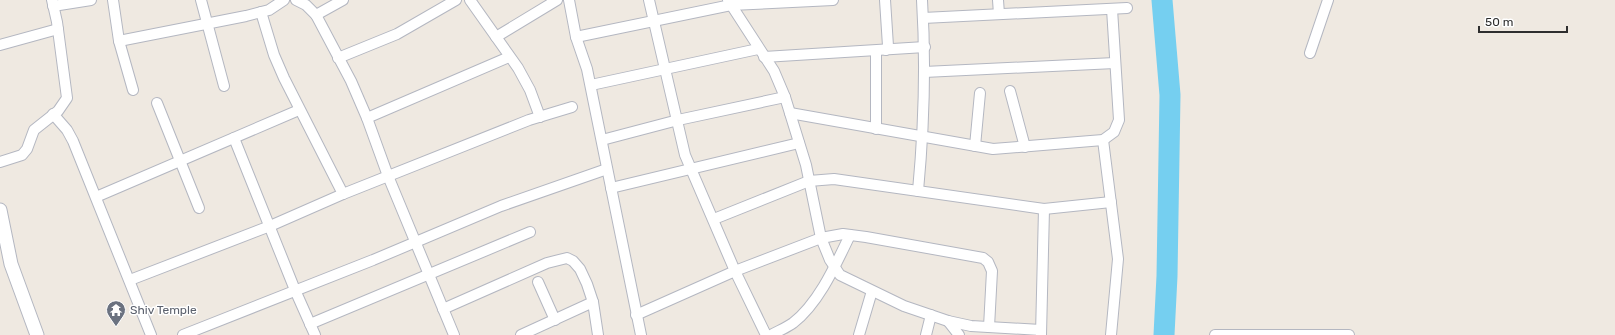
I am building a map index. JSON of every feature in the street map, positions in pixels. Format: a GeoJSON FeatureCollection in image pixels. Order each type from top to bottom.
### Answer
{"type":"FeatureCollection","features":[{"type":"Feature","properties":{"kind":"street"},"geometry":{"type":"LineString","coordinates":[[0,162],[16,159],[22,156],[27,149],[34,130],[64,104],[67,98],[58,29],[52,3],[91,0]]}},
{"type":"Feature","properties":{"kind":"street"},"geometry":{"type":"LineString","coordinates":[[113,0],[119,42],[134,90]]}},
{"type":"Feature","properties":{"kind":"street"},"geometry":{"type":"LineString","coordinates":[[201,0],[206,24],[224,86]]}},
{"type":"Feature","properties":{"kind":"street"},"geometry":{"type":"LineString","coordinates":[[119,42],[269,10],[284,0]]}},
{"type":"Feature","properties":{"kind":"street"},"geometry":{"type":"LineString","coordinates":[[296,0],[306,5],[316,15],[367,118],[388,176],[454,335]]}},
{"type":"Feature","properties":{"kind":"street"},"geometry":{"type":"LineString","coordinates":[[316,15],[343,0]]}},
{"type":"Feature","properties":{"kind":"street"},"geometry":{"type":"LineString","coordinates":[[338,58],[397,34],[456,0]]}},
{"type":"Feature","properties":{"kind":"street"},"geometry":{"type":"LineString","coordinates":[[470,0],[518,68],[530,90],[540,116]]}},
{"type":"Feature","properties":{"kind":"street"},"geometry":{"type":"LineString","coordinates":[[569,0],[576,37],[584,57],[602,140],[598,172],[611,188],[641,335]]}},
{"type":"Feature","properties":{"kind":"street"},"geometry":{"type":"LineString","coordinates":[[649,0],[685,155],[690,169],[714,219],[735,271],[766,335]]}},
{"type":"Feature","properties":{"kind":"street"},"geometry":{"type":"LineString","coordinates":[[576,37],[729,2],[833,0]]}},
{"type":"Feature","properties":{"kind":"street"},"geometry":{"type":"LineString","coordinates":[[881,51],[888,46],[885,0]]}},
{"type":"Feature","properties":{"kind":"street"},"geometry":{"type":"LineString","coordinates":[[918,191],[923,138],[925,48],[922,0]]}},
{"type":"Feature","properties":{"kind":"street"},"geometry":{"type":"LineString","coordinates":[[998,0],[999,14]]}},
{"type":"Feature","properties":{"kind":"street"},"geometry":{"type":"LineString","coordinates":[[1310,53],[1328,0]]}},
{"type":"Feature","properties":{"kind":"street"},"geometry":{"type":"LineString","coordinates":[[496,37],[554,2]]}},
{"type":"Feature","properties":{"kind":"street"},"geometry":{"type":"LineString","coordinates":[[729,2],[774,71],[790,113],[799,143],[821,238],[834,269],[840,275],[904,306],[948,321],[1041,332],[1044,209]]}},
{"type":"Feature","properties":{"kind":"street"},"geometry":{"type":"LineString","coordinates":[[923,18],[1127,8]]}},
{"type":"Feature","properties":{"kind":"street"},"geometry":{"type":"LineString","coordinates":[[790,113],[923,138],[993,149],[1103,140],[1114,132],[1119,120],[1112,9]]}},
{"type":"Feature","properties":{"kind":"street"},"geometry":{"type":"LineString","coordinates":[[261,12],[274,55],[299,110],[343,194]]}},
{"type":"Feature","properties":{"kind":"street"},"geometry":{"type":"LineString","coordinates":[[266,27],[273,18]]}},
{"type":"Feature","properties":{"kind":"street"},"geometry":{"type":"LineString","coordinates":[[0,45],[58,29]]}},
{"type":"Feature","properties":{"kind":"street"},"geometry":{"type":"LineString","coordinates":[[590,85],[665,69],[761,53],[881,51],[925,48]]}},
{"type":"Feature","properties":{"kind":"street"},"geometry":{"type":"LineString","coordinates":[[876,129],[881,51]]}},
{"type":"Feature","properties":{"kind":"street"},"geometry":{"type":"LineString","coordinates":[[367,118],[509,57]]}},
{"type":"Feature","properties":{"kind":"street"},"geometry":{"type":"LineString","coordinates":[[924,72],[1115,63]]}},
{"type":"Feature","properties":{"kind":"street"},"geometry":{"type":"LineString","coordinates":[[1010,91],[1025,147]]}},
{"type":"Feature","properties":{"kind":"street"},"geometry":{"type":"LineString","coordinates":[[975,146],[980,93]]}},
{"type":"Feature","properties":{"kind":"street"},"geometry":{"type":"LineString","coordinates":[[602,140],[678,120],[784,97]]}},
{"type":"Feature","properties":{"kind":"street"},"geometry":{"type":"LineString","coordinates":[[156,103],[199,208]]}},
{"type":"Feature","properties":{"kind":"street"},"geometry":{"type":"LineString","coordinates":[[130,280],[270,226],[343,194],[540,116],[572,107]]}},
{"type":"Feature","properties":{"kind":"street"},"geometry":{"type":"LineString","coordinates":[[96,197],[299,110]]}},
{"type":"Feature","properties":{"kind":"street"},"geometry":{"type":"LineString","coordinates":[[53,114],[70,135],[152,335]]}},
{"type":"Feature","properties":{"kind":"street"},"geometry":{"type":"LineString","coordinates":[[234,138],[295,290],[315,335]]}},
{"type":"Feature","properties":{"kind":"street"},"geometry":{"type":"LineString","coordinates":[[1103,140],[1118,259],[1111,335]]}},
{"type":"Feature","properties":{"kind":"street"},"geometry":{"type":"LineString","coordinates":[[611,188],[799,143]]}},
{"type":"Feature","properties":{"kind":"street"},"geometry":{"type":"LineString","coordinates":[[183,335],[416,243],[501,206],[598,172]]}},
{"type":"Feature","properties":{"kind":"street"},"geometry":{"type":"LineString","coordinates":[[714,219],[809,181],[834,179],[1044,209],[1111,202]]}},
{"type":"Feature","properties":{"kind":"street"},"geometry":{"type":"LineString","coordinates":[[0,210],[2,230],[11,264],[37,335]]}},
{"type":"Feature","properties":{"kind":"street"},"geometry":{"type":"LineString","coordinates":[[310,324],[530,232]]}},
{"type":"Feature","properties":{"kind":"street"},"geometry":{"type":"LineString","coordinates":[[636,315],[735,271],[821,238],[850,235],[983,258],[988,262],[992,271],[989,327]]}},
{"type":"Feature","properties":{"kind":"street"},"geometry":{"type":"LineString","coordinates":[[771,335],[793,323],[810,304],[834,269],[850,235]]}},
{"type":"Feature","properties":{"kind":"street"},"geometry":{"type":"LineString","coordinates":[[443,309],[547,263],[566,258],[573,261],[580,269],[593,302],[598,335]]}},
{"type":"Feature","properties":{"kind":"street"},"geometry":{"type":"LineString","coordinates":[[538,282],[555,320]]}},
{"type":"Feature","properties":{"kind":"street"},"geometry":{"type":"LineString","coordinates":[[859,335],[872,290]]}},
{"type":"Feature","properties":{"kind":"street"},"geometry":{"type":"LineString","coordinates":[[521,335],[593,302]]}},
{"type":"Feature","properties":{"kind":"street"},"geometry":{"type":"LineString","coordinates":[[926,335],[931,315]]}},
{"type":"Feature","properties":{"kind":"street"},"geometry":{"type":"LineString","coordinates":[[948,321],[959,335]]}},
{"type":"Feature","properties":{"kind":"street"},"geometry":{"type":"LineString","coordinates":[[1215,335],[1349,335]]}},
{"type":"Feature","properties":{"kind":"waterway"},"geometry":{"type":"LineString","coordinates":[[1162,0],[1170,95],[1167,276],[1164,335]]}},
{"type":"Feature","properties":{"kind":"place","name":"Shiv Temple"},"geometry":{"type":"Point","coordinates":[116,327]}}]}
